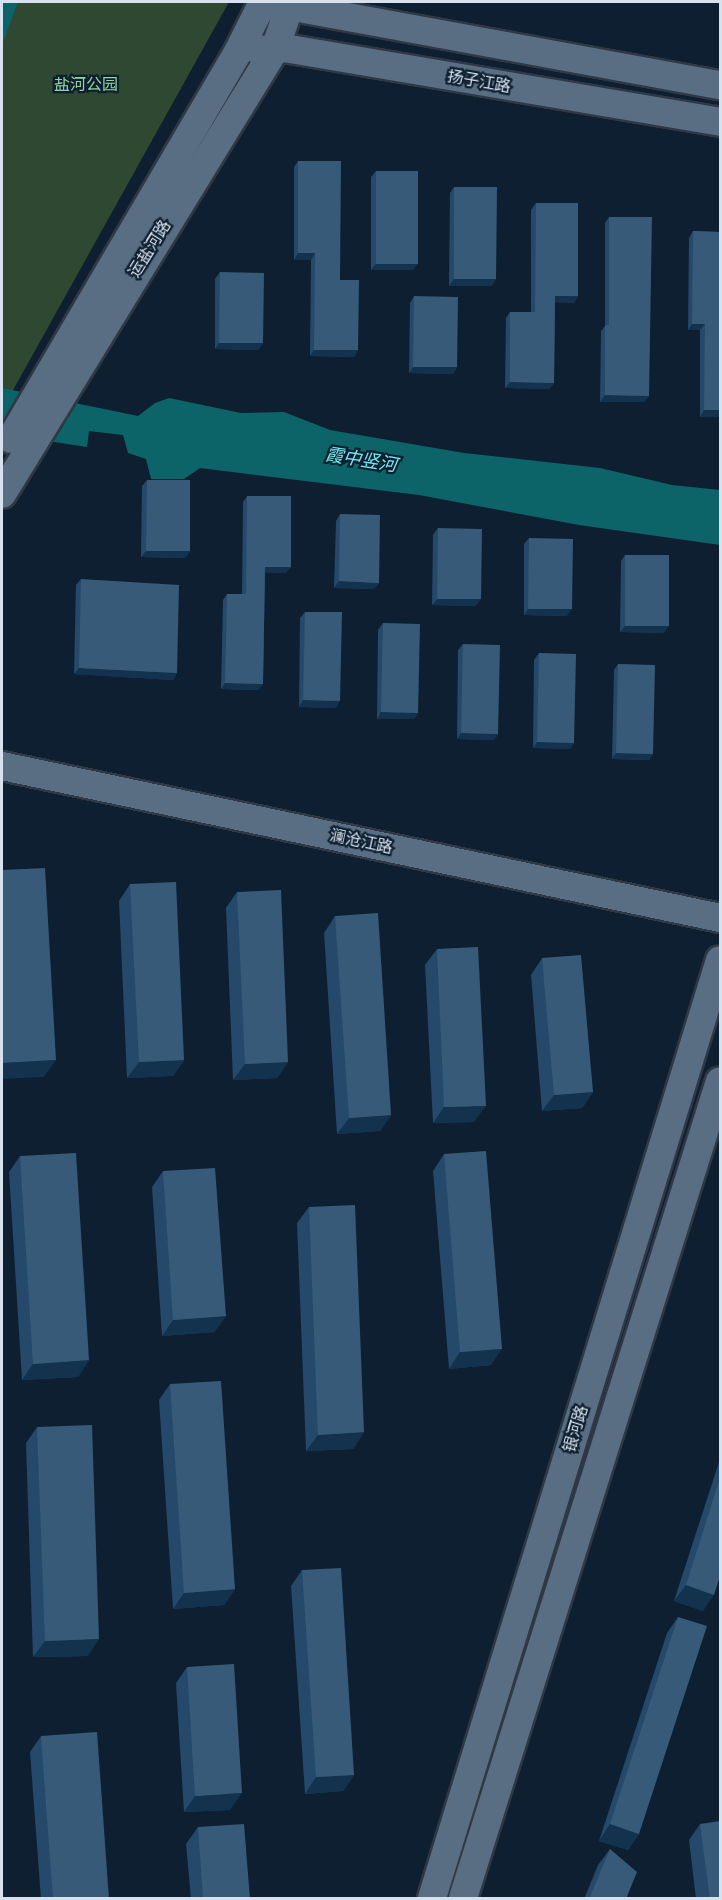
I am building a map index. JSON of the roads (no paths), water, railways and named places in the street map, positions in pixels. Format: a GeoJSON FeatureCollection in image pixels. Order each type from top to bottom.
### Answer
{"type":"FeatureCollection","features":[{"type":"Feature","properties":{"kind":"main road","name":"运盐河路"},"geometry":{"type":"LineString","coordinates":[[2,494],[11,451],[275,49],[275,4]]}},
{"type":"Feature","properties":{"kind":"main road","name":"运盐河路"},"geometry":{"type":"LineString","coordinates":[[54,384],[238,52],[275,4]]}},
{"type":"Feature","properties":{"kind":"main road"},"geometry":{"type":"LineString","coordinates":[[275,4],[720,85]]}},
{"type":"Feature","properties":{"kind":"main road","name":"扬子江路"},"geometry":{"type":"LineString","coordinates":[[238,52],[275,49],[720,123]]}},
{"type":"Feature","properties":{"kind":"main road","name":"澜沧江路"},"geometry":{"type":"LineString","coordinates":[[2,766],[720,918]]}},
{"type":"Feature","properties":{"kind":"main road","name":"银河路"},"geometry":{"type":"LineString","coordinates":[[432,1899],[720,960]]}},
{"type":"Feature","properties":{"kind":"main road","name":"银河路"},"geometry":{"type":"LineString","coordinates":[[464,1899],[720,1082]]}},
{"type":"Feature","properties":{"kind":"water"},"geometry":{"type":"Polygon","coordinates":[[[2,2],[18,2],[2,45],[2,2]]]}},
{"type":"Feature","properties":{"kind":"water","name":"霞中竖河"},"geometry":{"type":"Polygon","coordinates":[[[2,388],[138,416],[155,403],[169,398],[241,413],[284,412],[330,430],[464,453],[600,468],[672,485],[720,490],[720,545],[579,525],[419,495],[200,468],[184,479],[151,479],[146,459],[128,453],[123,435],[89,431],[87,447],[2,434],[2,388]]]}},
{"type":"Feature","properties":{"kind":"park label","name":"盐河公园"},"geometry":{"type":"Point","coordinates":[86,85]}}]}
